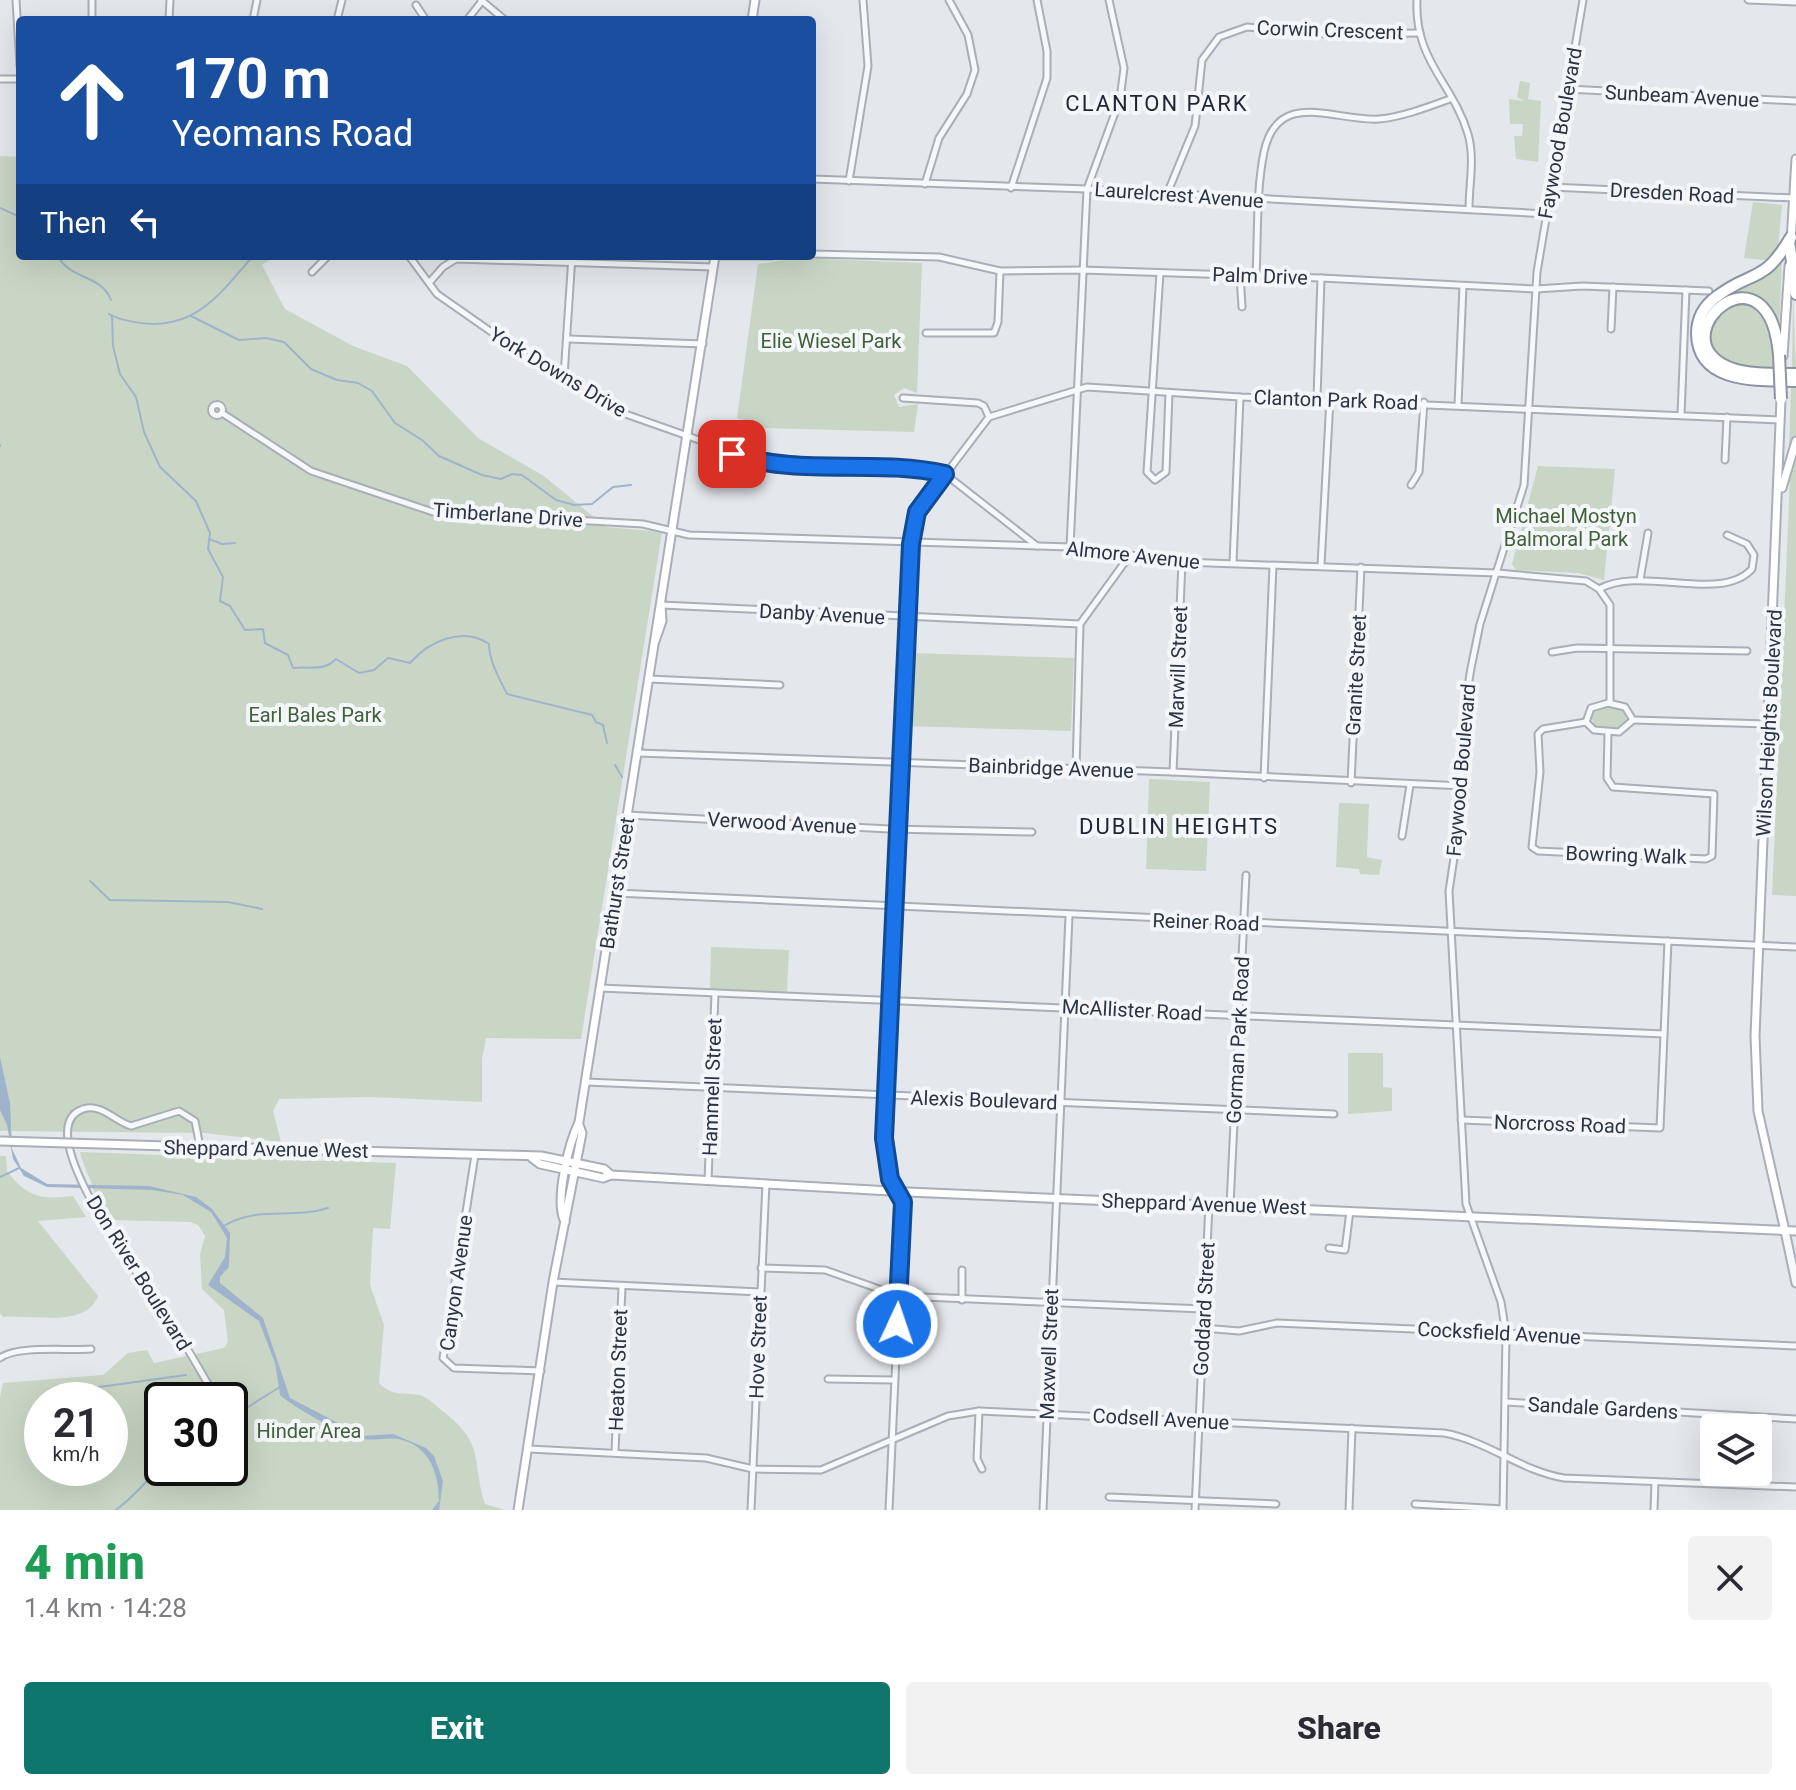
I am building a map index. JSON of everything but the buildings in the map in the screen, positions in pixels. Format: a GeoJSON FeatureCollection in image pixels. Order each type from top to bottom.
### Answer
{"type":"FeatureCollection","features":[{"type":"Feature","properties":{"kind":"highway"},"geometry":{"type":"LineString","coordinates":[[1790,242],[1796,294]]}},
{"type":"Feature","properties":{"kind":"highway"},"geometry":{"type":"LineString","coordinates":[[1790,242],[1767,271],[1717,297],[1704,310],[1697,337],[1701,353],[1724,374],[1738,378],[1796,381]]}},
{"type":"Feature","properties":{"kind":"highway"},"geometry":{"type":"LineString","coordinates":[[1781,399],[1781,356],[1771,316],[1757,302],[1740,298],[1719,305],[1707,321],[1707,345],[1714,358],[1724,365],[1749,372],[1796,374]]}},
{"type":"Feature","properties":{"kind":"main road"},"geometry":{"type":"LineString","coordinates":[[1781,356],[1796,159]]}},
{"type":"Feature","properties":{"kind":"main road","name":"Bathurst Street"},"geometry":{"type":"LineString","coordinates":[[518,1510],[565,1222],[560,1213],[571,1167],[574,1131],[579,1125],[655,641],[662,623],[661,605],[715,260]]}},
{"type":"Feature","properties":{"kind":"main road","name":"Wilson Heights Boulevard"},"geometry":{"type":"LineString","coordinates":[[1781,399],[1755,1036],[1758,1111],[1785,1231]]}},
{"type":"Feature","properties":{"kind":"main road"},"geometry":{"type":"LineString","coordinates":[[1778,510],[1796,441]]}},
{"type":"Feature","properties":{"kind":"main road","name":"Sheppard Avenue West"},"geometry":{"type":"LineString","coordinates":[[0,1141],[475,1155],[532,1158],[540,1164],[571,1167],[603,1178],[611,1175],[1796,1231]]}},
{"type":"Feature","properties":{"kind":"street"},"geometry":{"type":"LineString","coordinates":[[482,0],[500,16]]}},
{"type":"Feature","properties":{"kind":"street"},"geometry":{"type":"LineString","coordinates":[[849,181],[868,66],[863,0]]}},
{"type":"Feature","properties":{"kind":"street"},"geometry":{"type":"LineString","coordinates":[[925,184],[939,138],[967,94],[975,70],[968,35],[949,0]]}},
{"type":"Feature","properties":{"kind":"street"},"geometry":{"type":"LineString","coordinates":[[1011,188],[1047,78],[1045,39],[1037,0]]}},
{"type":"Feature","properties":{"kind":"street"},"geometry":{"type":"LineString","coordinates":[[1070,547],[1087,189],[1120,99],[1124,68],[1109,0]]}},
{"type":"Feature","properties":{"kind":"street"},"geometry":{"type":"LineString","coordinates":[[1417,0],[1420,33],[1432,68],[1462,118],[1470,143],[1469,209]]}},
{"type":"Feature","properties":{"kind":"street","name":"Faywood Boulevard"},"geometry":{"type":"LineString","coordinates":[[1503,1509],[1506,1334],[1501,1302],[1469,1215],[1451,932],[1451,870],[1463,786],[1465,705],[1480,624],[1524,485],[1536,289],[1583,0]]}},
{"type":"Feature","properties":{"kind":"street"},"geometry":{"type":"LineString","coordinates":[[1748,0],[1796,2]]}},
{"type":"Feature","properties":{"kind":"street"},"geometry":{"type":"LineString","coordinates":[[416,5],[423,16]]}},
{"type":"Feature","properties":{"kind":"street","name":"Corwin Crescent"},"geometry":{"type":"LineString","coordinates":[[1167,194],[1195,126],[1202,60],[1219,37],[1247,27],[1325,34],[1420,33]]}},
{"type":"Feature","properties":{"kind":"street","name":"Sunbeam Avenue"},"geometry":{"type":"LineString","coordinates":[[1568,89],[1796,101]]}},
{"type":"Feature","properties":{"kind":"street"},"geometry":{"type":"LineString","coordinates":[[1256,276],[1267,143],[1288,117],[1315,110],[1357,119],[1379,119],[1450,99]]}},
{"type":"Feature","properties":{"kind":"street","name":"Laurelcrest Avenue"},"geometry":{"type":"LineString","coordinates":[[816,179],[1087,189],[1547,214]]}},
{"type":"Feature","properties":{"kind":"street","name":"Dresden Road"},"geometry":{"type":"LineString","coordinates":[[1551,187],[1793,198]]}},
{"type":"Feature","properties":{"kind":"street","name":"Palm Drive"},"geometry":{"type":"LineString","coordinates":[[816,254],[939,257],[1000,271],[1082,270],[1536,289],[1613,287],[1709,291]]}},
{"type":"Feature","properties":{"kind":"street"},"geometry":{"type":"LineString","coordinates":[[312,272],[324,260]]}},
{"type":"Feature","properties":{"kind":"street","name":"York Downs Drive"},"geometry":{"type":"LineString","coordinates":[[412,260],[437,294],[530,359],[564,376],[614,410],[767,464],[945,474]]}},
{"type":"Feature","properties":{"kind":"street"},"geometry":{"type":"LineString","coordinates":[[429,283],[443,267],[454,260]]}},
{"type":"Feature","properties":{"kind":"street"},"geometry":{"type":"LineString","coordinates":[[564,376],[569,339],[572,260]]}},
{"type":"Feature","properties":{"kind":"street"},"geometry":{"type":"LineString","coordinates":[[590,260],[713,267]]}},
{"type":"Feature","properties":{"kind":"street"},"geometry":{"type":"LineString","coordinates":[[926,333],[994,333],[998,322],[1000,271]]}},
{"type":"Feature","properties":{"kind":"street"},"geometry":{"type":"LineString","coordinates":[[1160,273],[1147,472],[1155,480],[1166,472],[1169,393]]}},
{"type":"Feature","properties":{"kind":"street"},"geometry":{"type":"LineString","coordinates":[[1240,275],[1242,307]]}},
{"type":"Feature","properties":{"kind":"street"},"geometry":{"type":"LineString","coordinates":[[1317,398],[1321,278]]}},
{"type":"Feature","properties":{"kind":"street"},"geometry":{"type":"LineString","coordinates":[[1458,405],[1463,285]]}},
{"type":"Feature","properties":{"kind":"street"},"geometry":{"type":"LineString","coordinates":[[1611,329],[1613,287]]}},
{"type":"Feature","properties":{"kind":"street"},"geometry":{"type":"LineString","coordinates":[[1681,415],[1686,290]]}},
{"type":"Feature","properties":{"kind":"street"},"geometry":{"type":"LineString","coordinates":[[569,339],[703,344]]}},
{"type":"Feature","properties":{"kind":"street","name":"Clanton Park Road"},"geometry":{"type":"LineString","coordinates":[[989,417],[1079,388],[1781,420]]}},
{"type":"Feature","properties":{"kind":"street"},"geometry":{"type":"LineString","coordinates":[[1233,563],[1240,397]]}},
{"type":"Feature","properties":{"kind":"street"},"geometry":{"type":"LineString","coordinates":[[889,1510],[903,1202],[887,1164],[886,1096],[911,544],[917,512],[989,417],[984,406],[978,403],[903,398]]}},
{"type":"Feature","properties":{"kind":"street"},"geometry":{"type":"LineString","coordinates":[[1321,565],[1330,399]]}},
{"type":"Feature","properties":{"kind":"street"},"geometry":{"type":"LineString","coordinates":[[1411,485],[1419,472],[1424,402]]}},
{"type":"Feature","properties":{"kind":"street","name":"Timberlane Drive"},"geometry":{"type":"LineString","coordinates":[[222,413],[311,471],[433,512],[643,524],[674,530]]}},
{"type":"Feature","properties":{"kind":"street"},"geometry":{"type":"LineString","coordinates":[[1725,460],[1727,417]]}},
{"type":"Feature","properties":{"kind":"street"},"geometry":{"type":"LineString","coordinates":[[945,474],[1038,547]]}},
{"type":"Feature","properties":{"kind":"street","name":"Almore Avenue"},"geometry":{"type":"LineString","coordinates":[[674,530],[689,535],[1070,547],[1182,562],[1497,573],[1578,579],[1599,589]]}},
{"type":"Feature","properties":{"kind":"street"},"geometry":{"type":"LineString","coordinates":[[1640,580],[1648,533]]}},
{"type":"Feature","properties":{"kind":"street"},"geometry":{"type":"LineString","coordinates":[[1610,703],[1610,605],[1599,589],[1622,580],[1719,584],[1741,578],[1754,565],[1753,552],[1747,544],[1727,535]]}},
{"type":"Feature","properties":{"kind":"street"},"geometry":{"type":"LineString","coordinates":[[1076,770],[1080,624],[1130,555]]}},
{"type":"Feature","properties":{"kind":"street","name":"Marwill Street"},"geometry":{"type":"LineString","coordinates":[[1173,772],[1182,562]]}},
{"type":"Feature","properties":{"kind":"street"},"geometry":{"type":"LineString","coordinates":[[1264,778],[1273,566]]}},
{"type":"Feature","properties":{"kind":"street","name":"Granite Street"},"geometry":{"type":"LineString","coordinates":[[1351,783],[1361,567]]}},
{"type":"Feature","properties":{"kind":"street","name":"Danby Avenue"},"geometry":{"type":"LineString","coordinates":[[661,605],[1080,624]]}},
{"type":"Feature","properties":{"kind":"street"},"geometry":{"type":"LineString","coordinates":[[1552,652],[1577,648],[1747,651]]}},
{"type":"Feature","properties":{"kind":"street"},"geometry":{"type":"LineString","coordinates":[[649,679],[780,685]]}},
{"type":"Feature","properties":{"kind":"street"},"geometry":{"type":"LineString","coordinates":[[1633,720],[1625,707],[1610,703],[1591,708],[1586,722],[1594,730],[1608,732],[1624,730],[1633,720],[1770,724]]}},
{"type":"Feature","properties":{"kind":"street","name":"Bowring Walk"},"geometry":{"type":"LineString","coordinates":[[1586,722],[1543,729],[1538,734],[1540,772],[1532,847],[1538,851],[1706,859],[1712,856],[1714,794],[1613,787],[1607,778],[1608,732]]}},
{"type":"Feature","properties":{"kind":"street","name":"Bainbridge Avenue"},"geometry":{"type":"LineString","coordinates":[[638,753],[1463,786]]}},
{"type":"Feature","properties":{"kind":"street"},"geometry":{"type":"LineString","coordinates":[[1402,836],[1410,785]]}},
{"type":"Feature","properties":{"kind":"street","name":"Verwood Avenue"},"geometry":{"type":"LineString","coordinates":[[627,815],[898,829],[1032,832]]}},
{"type":"Feature","properties":{"kind":"street","name":"Gorman Park Road"},"geometry":{"type":"LineString","coordinates":[[1230,1205],[1246,875]]}},
{"type":"Feature","properties":{"kind":"street","name":"Reiner Road"},"geometry":{"type":"LineString","coordinates":[[616,893],[895,909],[1796,947]]}},
{"type":"Feature","properties":{"kind":"street","name":"Maxwell Street"},"geometry":{"type":"LineString","coordinates":[[1043,1510],[1069,916]]}},
{"type":"Feature","properties":{"kind":"street"},"geometry":{"type":"LineString","coordinates":[[1664,1034],[1668,941]]}},
{"type":"Feature","properties":{"kind":"street","name":"McAllister Road"},"geometry":{"type":"LineString","coordinates":[[600,988],[1664,1034]]}},
{"type":"Feature","properties":{"kind":"street","name":"Hammell Street"},"geometry":{"type":"LineString","coordinates":[[708,1181],[715,993]]}},
{"type":"Feature","properties":{"kind":"street","name":"Norcross Road"},"geometry":{"type":"LineString","coordinates":[[1461,1120],[1660,1128],[1664,1034]]}},
{"type":"Feature","properties":{"kind":"street","name":"Alexis Boulevard"},"geometry":{"type":"LineString","coordinates":[[586,1082],[1334,1114]]}},
{"type":"Feature","properties":{"kind":"street","name":"Don River Boulevard"},"geometry":{"type":"LineString","coordinates":[[200,1147],[195,1121],[189,1114],[172,1111],[131,1126],[98,1108],[86,1108],[73,1115],[66,1134],[80,1178],[90,1197],[206,1382]]}},
{"type":"Feature","properties":{"kind":"street","name":"Canyon Avenue"},"geometry":{"type":"LineString","coordinates":[[475,1155],[443,1358],[454,1368],[541,1371]]}},
{"type":"Feature","properties":{"kind":"street","name":"Hove Street"},"geometry":{"type":"LineString","coordinates":[[751,1510],[766,1183]]}},
{"type":"Feature","properties":{"kind":"street","name":"Goddard Street"},"geometry":{"type":"LineString","coordinates":[[1195,1510],[1209,1204]]}},
{"type":"Feature","properties":{"kind":"street"},"geometry":{"type":"LineString","coordinates":[[1329,1248],[1345,1250],[1350,1210]]}},
{"type":"Feature","properties":{"kind":"street","name":"Wilson Heights Boulevard"},"geometry":{"type":"LineString","coordinates":[[1785,1231],[1796,1283]]}},
{"type":"Feature","properties":{"kind":"street"},"geometry":{"type":"LineString","coordinates":[[761,1268],[825,1270],[899,1296],[1203,1309]]}},
{"type":"Feature","properties":{"kind":"street"},"geometry":{"type":"LineString","coordinates":[[962,1270],[962,1300]]}},
{"type":"Feature","properties":{"kind":"street"},"geometry":{"type":"LineString","coordinates":[[553,1282],[760,1292]]}},
{"type":"Feature","properties":{"kind":"street","name":"Heaton Street"},"geometry":{"type":"LineString","coordinates":[[615,1452],[622,1287]]}},
{"type":"Feature","properties":{"kind":"street","name":"Cocksfield Avenue"},"geometry":{"type":"LineString","coordinates":[[1203,1328],[1239,1331],[1277,1323],[1796,1346]]}},
{"type":"Feature","properties":{"kind":"street"},"geometry":{"type":"LineString","coordinates":[[0,1358],[20,1349],[53,1352],[91,1349]]}},
{"type":"Feature","properties":{"kind":"street"},"geometry":{"type":"LineString","coordinates":[[828,1379],[893,1380]]}},
{"type":"Feature","properties":{"kind":"street","name":"Sandale Gardens"},"geometry":{"type":"LineString","coordinates":[[1506,1402],[1796,1419]]}},
{"type":"Feature","properties":{"kind":"street"},"geometry":{"type":"LineString","coordinates":[[979,1411],[977,1459],[982,1469]]}},
{"type":"Feature","properties":{"kind":"street","name":"Codsell Avenue"},"geometry":{"type":"LineString","coordinates":[[529,1449],[706,1458],[753,1469],[821,1470],[948,1416],[979,1411],[1444,1433],[1478,1441],[1548,1476],[1796,1487]]}},
{"type":"Feature","properties":{"kind":"street"},"geometry":{"type":"LineString","coordinates":[[1349,1510],[1352,1428]]}},
{"type":"Feature","properties":{"kind":"street"},"geometry":{"type":"LineString","coordinates":[[1654,1510],[1655,1482]]}},
{"type":"Feature","properties":{"kind":"street"},"geometry":{"type":"LineString","coordinates":[[1109,1497],[1276,1504]]}},
{"type":"Feature","properties":{"kind":"street"},"geometry":{"type":"LineString","coordinates":[[1415,1504],[1503,1509]]}},
{"type":"Feature","properties":{"kind":"green space"},"geometry":{"type":"Polygon","coordinates":[[[1520,81],[1530,83],[1528,99],[1541,101],[1538,162],[1516,159],[1514,136],[1522,136],[1523,124],[1510,124],[1509,99],[1524,101],[1517,97],[1520,81]]]}},
{"type":"Feature","properties":{"kind":"green space","name":"Earl Bales Park"},"geometry":{"type":"Polygon","coordinates":[[[0,156],[16,157],[16,260],[269,260],[262,265],[285,309],[353,346],[407,366],[478,438],[544,476],[606,527],[662,532],[581,1039],[486,1038],[482,1059],[482,1102],[370,1097],[279,1099],[273,1111],[281,1142],[205,1133],[0,1131],[0,156]]]}},
{"type":"Feature","properties":{"kind":"green space"},"geometry":{"type":"Polygon","coordinates":[[[1753,202],[1782,205],[1778,248],[1772,261],[1744,258],[1753,202]]]}},
{"type":"Feature","properties":{"kind":"green space"},"geometry":{"type":"Polygon","coordinates":[[[1782,258],[1779,330],[1776,319],[1766,306],[1727,294],[1772,272],[1782,258]]]}},
{"type":"Feature","properties":{"kind":"green space","name":"Elie Wiesel Park"},"geometry":{"type":"Polygon","coordinates":[[[816,259],[922,263],[917,393],[904,388],[894,395],[899,407],[918,404],[914,432],[766,428],[737,418],[758,264],[816,259]]]}},
{"type":"Feature","properties":{"kind":"green space"},"geometry":{"type":"Polygon","coordinates":[[[1793,294],[1796,370],[1792,370],[1793,294]]]}},
{"type":"Feature","properties":{"kind":"green space"},"geometry":{"type":"Polygon","coordinates":[[[1736,302],[1759,310],[1770,325],[1774,345],[1773,369],[1735,365],[1723,360],[1714,350],[1709,337],[1711,322],[1719,311],[1736,302]]]}},
{"type":"Feature","properties":{"kind":"green space"},"geometry":{"type":"Polygon","coordinates":[[[1791,384],[1796,384],[1796,435],[1789,450],[1791,384]]]}},
{"type":"Feature","properties":{"kind":"green space"},"geometry":{"type":"Polygon","coordinates":[[[1796,460],[1796,896],[1772,895],[1790,479],[1796,460]]]}},
{"type":"Feature","properties":{"kind":"green space","name":"Michael Mostyn Balmoral Park"},"geometry":{"type":"Polygon","coordinates":[[[1538,466],[1615,469],[1604,580],[1578,573],[1516,570],[1512,564],[1538,466]]]}},
{"type":"Feature","properties":{"kind":"green space"},"geometry":{"type":"Polygon","coordinates":[[[909,653],[1074,658],[1071,731],[907,726],[909,653]]]}},
{"type":"Feature","properties":{"kind":"green space"},"geometry":{"type":"Polygon","coordinates":[[[1596,709],[1623,709],[1628,723],[1620,730],[1596,728],[1590,715],[1596,709]]]}},
{"type":"Feature","properties":{"kind":"green space"},"geometry":{"type":"Polygon","coordinates":[[[1149,779],[1210,782],[1206,871],[1146,869],[1149,779]]]}},
{"type":"Feature","properties":{"kind":"green space"},"geometry":{"type":"Polygon","coordinates":[[[1339,803],[1369,804],[1367,857],[1382,860],[1379,875],[1360,874],[1359,869],[1336,867],[1339,803]]]}},
{"type":"Feature","properties":{"kind":"green space"},"geometry":{"type":"Polygon","coordinates":[[[711,947],[789,950],[787,992],[710,989],[711,947]]]}},
{"type":"Feature","properties":{"kind":"green space"},"geometry":{"type":"Polygon","coordinates":[[[1348,1053],[1383,1053],[1383,1087],[1392,1088],[1392,1111],[1348,1114],[1348,1053]]]}},
{"type":"Feature","properties":{"kind":"green space","name":"Hinder Area"},"geometry":{"type":"Polygon","coordinates":[[[80,1152],[320,1161],[348,1158],[345,1161],[396,1163],[390,1229],[373,1228],[370,1285],[384,1325],[379,1383],[393,1392],[425,1397],[457,1424],[472,1444],[485,1504],[505,1510],[0,1510],[0,1397],[3,1383],[103,1375],[128,1353],[147,1350],[154,1363],[224,1348],[228,1342],[224,1310],[202,1289],[200,1254],[205,1236],[198,1225],[190,1222],[112,1220],[97,1205],[80,1152]]]}},
{"type":"Feature","properties":{"kind":"green space"},"geometry":{"type":"Polygon","coordinates":[[[0,1156],[6,1156],[7,1171],[28,1191],[44,1197],[73,1196],[86,1217],[38,1221],[98,1296],[92,1306],[82,1313],[56,1318],[3,1317],[0,1313],[0,1156]]]}},
{"type":"Feature","properties":{"kind":"water"},"geometry":{"type":"Polygon","coordinates":[[[0,1057],[10,1103],[12,1149],[21,1168],[47,1184],[149,1186],[196,1197],[212,1209],[230,1233],[229,1267],[220,1277],[220,1283],[263,1318],[290,1398],[363,1436],[393,1434],[426,1448],[434,1456],[443,1481],[439,1510],[432,1510],[439,1501],[434,1471],[425,1454],[417,1447],[398,1439],[355,1438],[304,1412],[280,1395],[275,1363],[259,1321],[208,1285],[225,1257],[227,1238],[211,1212],[183,1195],[152,1190],[47,1187],[24,1176],[13,1159],[7,1125],[0,1110],[0,1057]]]}},
{"type":"Feature","properties":{"kind":"waterway"},"geometry":{"type":"LineString","coordinates":[[0,208],[16,215]]}},
{"type":"Feature","properties":{"kind":"waterway"},"geometry":{"type":"LineString","coordinates":[[60,260],[100,286],[111,300]]}},
{"type":"Feature","properties":{"kind":"waterway"},"geometry":{"type":"LineString","coordinates":[[109,314],[124,320],[152,324],[184,318],[210,303],[249,260]]}},
{"type":"Feature","properties":{"kind":"waterway"},"geometry":{"type":"LineString","coordinates":[[112,316],[113,346],[120,374],[136,397],[144,432],[160,467],[196,501],[210,533],[208,549],[223,577],[220,601],[230,606],[245,630],[263,629],[265,643],[288,655],[293,668],[321,667],[336,659],[359,673],[374,670],[388,658],[410,663],[427,648],[447,638],[468,636],[479,639],[489,644],[493,664],[507,694],[592,715],[596,722],[603,725],[607,743]]}},
{"type":"Feature","properties":{"kind":"waterway"},"geometry":{"type":"LineString","coordinates":[[191,316],[239,340],[266,338],[284,342],[311,369],[337,380],[358,383],[372,391],[395,423],[422,440],[439,456],[482,475],[501,479],[512,474],[522,475],[556,500],[574,505],[592,504],[613,487],[631,485]]}},
{"type":"Feature","properties":{"kind":"waterway"},"geometry":{"type":"LineString","coordinates":[[209,539],[222,544],[235,543]]}},
{"type":"Feature","properties":{"kind":"waterway"},"geometry":{"type":"LineString","coordinates":[[615,765],[622,777]]}},
{"type":"Feature","properties":{"kind":"waterway"},"geometry":{"type":"LineString","coordinates":[[90,881],[110,900],[228,902],[262,909]]}},
{"type":"Feature","properties":{"kind":"waterway"},"geometry":{"type":"LineString","coordinates":[[0,1177],[19,1168]]}},
{"type":"Feature","properties":{"kind":"waterway"},"geometry":{"type":"LineString","coordinates":[[222,1227],[248,1216],[328,1208]]}},
{"type":"Feature","properties":{"kind":"waterway"},"geometry":{"type":"LineString","coordinates":[[128,1383],[186,1375]]}},
{"type":"Feature","properties":{"kind":"waterway"},"geometry":{"type":"LineString","coordinates":[[248,1407],[280,1387]]}},
{"type":"Feature","properties":{"kind":"waterway"},"geometry":{"type":"LineString","coordinates":[[116,1510],[144,1484]]}},
{"type":"Feature","properties":{"kind":"district","name":"CLANTON PARK"},"geometry":{"type":"Point","coordinates":[1157,103]}},
{"type":"Feature","properties":{"kind":"district","name":"DUBLIN HEIGHTS"},"geometry":{"type":"Point","coordinates":[1179,826]}},
{"type":"Feature","properties":{"kind":"route"},"geometry":{"type":"LineString","coordinates":[[732,454],[767,464],[945,474],[917,512],[911,544],[884,1138],[892,1186],[903,1202],[897,1324]]}}]}
